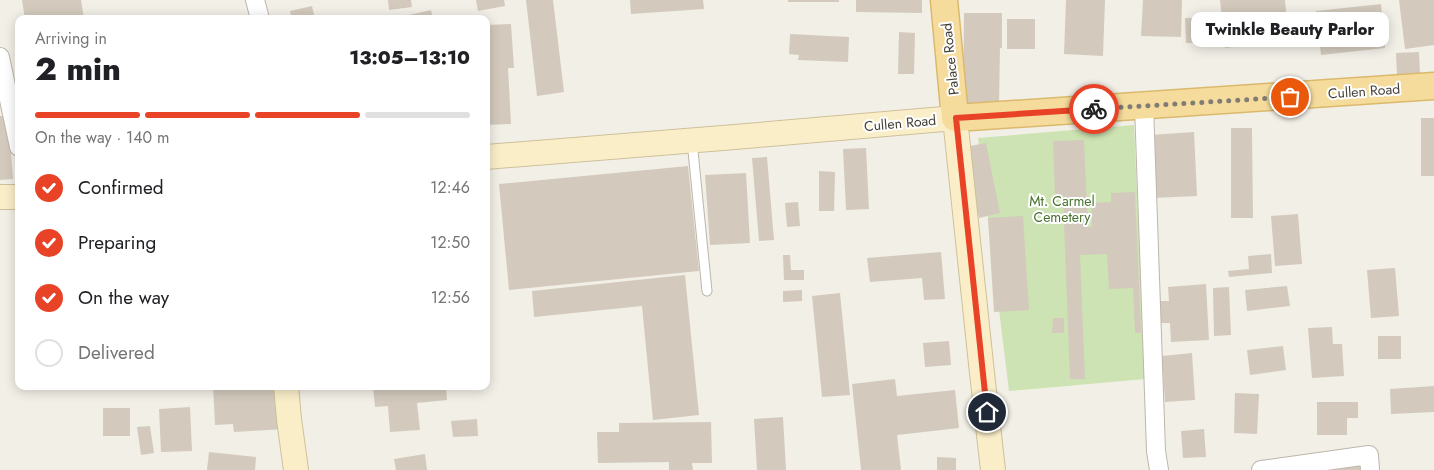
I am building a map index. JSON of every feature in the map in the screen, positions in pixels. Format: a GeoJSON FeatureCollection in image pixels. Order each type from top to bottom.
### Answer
{"type":"FeatureCollection","features":[{"type":"Feature","properties":{"kind":"main road","name":"Palace Road"},"geometry":{"type":"LineString","coordinates":[[944,0],[956,118]]}},
{"type":"Feature","properties":{"kind":"main road","name":"Cullen Road"},"geometry":{"type":"LineString","coordinates":[[490,156],[956,118],[1434,86]]}},
{"type":"Feature","properties":{"kind":"main road"},"geometry":{"type":"LineString","coordinates":[[956,118],[994,470]]}},
{"type":"Feature","properties":{"kind":"main road"},"geometry":{"type":"LineString","coordinates":[[0,197],[15,197]]}},
{"type":"Feature","properties":{"kind":"main road"},"geometry":{"type":"LineString","coordinates":[[286,390],[296,470]]}},
{"type":"Feature","properties":{"kind":"street"},"geometry":{"type":"LineString","coordinates":[[255,0],[259,15]]}},
{"type":"Feature","properties":{"kind":"street"},"geometry":{"type":"LineString","coordinates":[[0,57],[15,128]]}},
{"type":"Feature","properties":{"kind":"street"},"geometry":{"type":"LineString","coordinates":[[1144,105],[1156,451],[1159,470]]}},
{"type":"Feature","properties":{"kind":"street"},"geometry":{"type":"LineString","coordinates":[[1261,470],[1368,455],[1370,470]]}},
{"type":"Feature","properties":{"kind":"lane"},"geometry":{"type":"LineString","coordinates":[[692,140],[707,291]]}},
{"type":"Feature","properties":{"kind":"green space","name":"Mt. Carmel Cemetery"},"geometry":{"type":"Polygon","coordinates":[[[1134,125],[1145,379],[1009,391],[978,138],[1134,125]]]}},
{"type":"Feature","properties":{"kind":"building"},"geometry":{"type":"Polygon","coordinates":[[[22,0],[81,0],[83,15],[24,15],[22,0]]]}},
{"type":"Feature","properties":{"kind":"building"},"geometry":{"type":"Polygon","coordinates":[[[388,0],[411,0],[412,7],[389,10],[388,0]]]}},
{"type":"Feature","properties":{"kind":"building"},"geometry":{"type":"Polygon","coordinates":[[[476,0],[504,0],[505,6],[478,11],[476,0]]]}},
{"type":"Feature","properties":{"kind":"building"},"geometry":{"type":"Polygon","coordinates":[[[526,0],[553,0],[564,92],[537,96],[526,0]]]}},
{"type":"Feature","properties":{"kind":"building"},"geometry":{"type":"Polygon","coordinates":[[[630,0],[703,0],[704,9],[631,14],[630,0]]]}},
{"type":"Feature","properties":{"kind":"building"},"geometry":{"type":"Polygon","coordinates":[[[788,0],[839,0],[839,2],[788,2],[788,0]]]}},
{"type":"Feature","properties":{"kind":"building"},"geometry":{"type":"Polygon","coordinates":[[[856,0],[922,0],[922,13],[856,12],[856,0]]]}},
{"type":"Feature","properties":{"kind":"building"},"geometry":{"type":"Polygon","coordinates":[[[1066,0],[1105,0],[1103,56],[1064,54],[1066,0]]]}},
{"type":"Feature","properties":{"kind":"building"},"geometry":{"type":"Polygon","coordinates":[[[1143,0],[1182,0],[1181,37],[1141,36],[1143,0]]]}},
{"type":"Feature","properties":{"kind":"building"},"geometry":{"type":"Polygon","coordinates":[[[1220,0],[1285,0],[1289,41],[1225,48],[1220,0]]]}},
{"type":"Feature","properties":{"kind":"building"},"geometry":{"type":"Polygon","coordinates":[[[1399,0],[1434,0],[1434,45],[1405,49],[1399,0]]]}},
{"type":"Feature","properties":{"kind":"building"},"geometry":{"type":"Polygon","coordinates":[[[1381,4],[1385,48],[1321,55],[1316,11],[1381,4]]]}},
{"type":"Feature","properties":{"kind":"building"},"geometry":{"type":"Polygon","coordinates":[[[312,6],[314,15],[291,15],[290,11],[312,6]]]}},
{"type":"Feature","properties":{"kind":"building"},"geometry":{"type":"Polygon","coordinates":[[[431,10],[432,15],[409,15],[431,10]]]}},
{"type":"Feature","properties":{"kind":"building"},"geometry":{"type":"Polygon","coordinates":[[[964,13],[1002,13],[999,105],[963,105],[964,13]]]}},
{"type":"Feature","properties":{"kind":"building"},"geometry":{"type":"Polygon","coordinates":[[[1219,17],[1220,42],[1186,43],[1185,18],[1219,17]]]}},
{"type":"Feature","properties":{"kind":"building"},"geometry":{"type":"Polygon","coordinates":[[[1007,19],[1035,19],[1035,49],[1007,49],[1007,19]]]}},
{"type":"Feature","properties":{"kind":"building"},"geometry":{"type":"Polygon","coordinates":[[[511,24],[514,68],[508,68],[511,124],[490,125],[490,25],[511,24]]]}},
{"type":"Feature","properties":{"kind":"building"},"geometry":{"type":"Polygon","coordinates":[[[899,32],[915,33],[914,74],[898,74],[899,32]]]}},
{"type":"Feature","properties":{"kind":"building"},"geometry":{"type":"Polygon","coordinates":[[[790,34],[849,37],[848,62],[798,60],[799,55],[789,54],[790,34]]]}},
{"type":"Feature","properties":{"kind":"building"},"geometry":{"type":"Polygon","coordinates":[[[1419,52],[1420,74],[1397,75],[1396,53],[1419,52]]]}},
{"type":"Feature","properties":{"kind":"building"},"geometry":{"type":"Polygon","coordinates":[[[0,116],[8,116],[13,179],[0,180],[0,116]]]}},
{"type":"Feature","properties":{"kind":"building"},"geometry":{"type":"Polygon","coordinates":[[[1421,118],[1434,118],[1434,176],[1421,176],[1421,118]]]}},
{"type":"Feature","properties":{"kind":"building"},"geometry":{"type":"Polygon","coordinates":[[[1231,128],[1252,128],[1253,218],[1231,218],[1231,128]]]}},
{"type":"Feature","properties":{"kind":"building"},"geometry":{"type":"Polygon","coordinates":[[[1194,132],[1197,196],[1153,198],[1150,135],[1194,132]]]}},
{"type":"Feature","properties":{"kind":"building"},"geometry":{"type":"Polygon","coordinates":[[[1084,140],[1088,227],[1092,227],[1091,203],[1111,202],[1111,193],[1135,192],[1141,333],[1135,333],[1133,288],[1109,289],[1107,254],[1080,255],[1085,379],[1070,379],[1063,198],[1055,199],[1053,141],[1084,140]]]}},
{"type":"Feature","properties":{"kind":"building"},"geometry":{"type":"Polygon","coordinates":[[[986,143],[1000,213],[979,218],[965,147],[986,143]]]}},
{"type":"Feature","properties":{"kind":"building"},"geometry":{"type":"Polygon","coordinates":[[[866,148],[869,209],[846,210],[843,149],[866,148]]]}},
{"type":"Feature","properties":{"kind":"building"},"geometry":{"type":"Polygon","coordinates":[[[767,157],[774,240],[759,241],[752,158],[767,157]]]}},
{"type":"Feature","properties":{"kind":"building"},"geometry":{"type":"Polygon","coordinates":[[[688,166],[699,271],[509,290],[499,184],[688,166]]]}},
{"type":"Feature","properties":{"kind":"building"},"geometry":{"type":"Polygon","coordinates":[[[819,171],[835,172],[834,211],[819,211],[819,171]]]}},
{"type":"Feature","properties":{"kind":"building"},"geometry":{"type":"Polygon","coordinates":[[[746,173],[750,243],[710,245],[705,175],[746,173]]]}},
{"type":"Feature","properties":{"kind":"building"},"geometry":{"type":"Polygon","coordinates":[[[798,202],[800,226],[787,227],[785,203],[798,202]]]}},
{"type":"Feature","properties":{"kind":"building"},"geometry":{"type":"Polygon","coordinates":[[[1298,214],[1302,264],[1275,266],[1271,216],[1298,214]]]}},
{"type":"Feature","properties":{"kind":"building"},"geometry":{"type":"Polygon","coordinates":[[[1023,216],[1029,310],[994,312],[988,218],[1023,216]]]}},
{"type":"Feature","properties":{"kind":"building"},"geometry":{"type":"Polygon","coordinates":[[[941,252],[945,299],[924,300],[922,278],[870,282],[867,258],[941,252]]]}},
{"type":"Feature","properties":{"kind":"building"},"geometry":{"type":"Polygon","coordinates":[[[1271,254],[1272,273],[1229,277],[1228,271],[1249,269],[1248,256],[1271,254]]]}},
{"type":"Feature","properties":{"kind":"building"},"geometry":{"type":"Polygon","coordinates":[[[783,255],[790,255],[791,270],[804,270],[804,280],[784,280],[783,255]]]}},
{"type":"Feature","properties":{"kind":"building"},"geometry":{"type":"Polygon","coordinates":[[[1395,268],[1399,316],[1371,318],[1367,270],[1395,268]]]}},
{"type":"Feature","properties":{"kind":"building"},"geometry":{"type":"Polygon","coordinates":[[[685,275],[699,415],[653,420],[642,306],[534,317],[532,291],[685,275]]]}},
{"type":"Feature","properties":{"kind":"building"},"geometry":{"type":"Polygon","coordinates":[[[1206,284],[1209,340],[1171,342],[1170,323],[1160,323],[1158,301],[1169,301],[1168,287],[1206,284]]]}},
{"type":"Feature","properties":{"kind":"building"},"geometry":{"type":"Polygon","coordinates":[[[1287,286],[1290,306],[1247,311],[1245,290],[1287,286]]]}},
{"type":"Feature","properties":{"kind":"building"},"geometry":{"type":"Polygon","coordinates":[[[1229,287],[1231,335],[1214,336],[1213,288],[1229,287]]]}},
{"type":"Feature","properties":{"kind":"building"},"geometry":{"type":"Polygon","coordinates":[[[802,290],[802,301],[783,302],[783,291],[802,290]]]}},
{"type":"Feature","properties":{"kind":"building"},"geometry":{"type":"Polygon","coordinates":[[[840,293],[850,395],[822,397],[812,296],[840,293]]]}},
{"type":"Feature","properties":{"kind":"building"},"geometry":{"type":"Polygon","coordinates":[[[1053,318],[1064,318],[1064,333],[1052,333],[1053,318]]]}},
{"type":"Feature","properties":{"kind":"building"},"geometry":{"type":"Polygon","coordinates":[[[1332,327],[1333,344],[1342,344],[1344,376],[1312,378],[1308,328],[1332,327]]]}},
{"type":"Feature","properties":{"kind":"building"},"geometry":{"type":"Polygon","coordinates":[[[1378,336],[1401,336],[1401,359],[1378,359],[1378,336]]]}},
{"type":"Feature","properties":{"kind":"building"},"geometry":{"type":"Polygon","coordinates":[[[949,341],[951,365],[925,367],[923,343],[949,341]]]}},
{"type":"Feature","properties":{"kind":"building"},"geometry":{"type":"Polygon","coordinates":[[[1283,346],[1286,370],[1250,375],[1247,350],[1283,346]]]}},
{"type":"Feature","properties":{"kind":"building"},"geometry":{"type":"Polygon","coordinates":[[[1192,353],[1195,400],[1165,402],[1162,356],[1192,353]]]}},
{"type":"Feature","properties":{"kind":"building"},"geometry":{"type":"Polygon","coordinates":[[[895,379],[897,396],[955,390],[959,428],[897,435],[901,470],[861,470],[852,384],[895,379]]]}},
{"type":"Feature","properties":{"kind":"building"},"geometry":{"type":"Polygon","coordinates":[[[1434,386],[1434,412],[1391,414],[1390,389],[1434,386]]]}},
{"type":"Feature","properties":{"kind":"building"},"geometry":{"type":"Polygon","coordinates":[[[213,390],[284,390],[286,429],[234,432],[233,424],[215,425],[213,390]]]}},
{"type":"Feature","properties":{"kind":"building"},"geometry":{"type":"Polygon","coordinates":[[[373,390],[446,390],[447,400],[417,403],[420,430],[390,432],[388,406],[375,407],[373,390]]]}},
{"type":"Feature","properties":{"kind":"building"},"geometry":{"type":"Polygon","coordinates":[[[1235,393],[1259,394],[1257,434],[1234,433],[1235,393]]]}},
{"type":"Feature","properties":{"kind":"building"},"geometry":{"type":"Polygon","coordinates":[[[1317,402],[1358,402],[1358,418],[1347,418],[1347,435],[1317,435],[1317,402]]]}},
{"type":"Feature","properties":{"kind":"building"},"geometry":{"type":"Polygon","coordinates":[[[190,407],[192,451],[161,452],[159,409],[190,407]]]}},
{"type":"Feature","properties":{"kind":"building"},"geometry":{"type":"Polygon","coordinates":[[[103,408],[130,408],[130,436],[103,436],[103,408]]]}},
{"type":"Feature","properties":{"kind":"building"},"geometry":{"type":"Polygon","coordinates":[[[783,417],[786,470],[757,470],[754,419],[783,417]]]}},
{"type":"Feature","properties":{"kind":"building"},"geometry":{"type":"Polygon","coordinates":[[[477,419],[478,436],[453,437],[451,421],[477,419]]]}},
{"type":"Feature","properties":{"kind":"building"},"geometry":{"type":"Polygon","coordinates":[[[711,422],[712,463],[692,463],[693,470],[669,470],[669,462],[598,463],[597,432],[619,432],[619,423],[711,422]]]}},
{"type":"Feature","properties":{"kind":"building"},"geometry":{"type":"Polygon","coordinates":[[[150,426],[154,453],[141,455],[137,427],[150,426]]]}},
{"type":"Feature","properties":{"kind":"building"},"geometry":{"type":"Polygon","coordinates":[[[1204,429],[1206,457],[1183,458],[1181,431],[1204,429]]]}},
{"type":"Feature","properties":{"kind":"building"},"geometry":{"type":"Polygon","coordinates":[[[209,452],[256,457],[255,470],[207,470],[209,452]]]}},
{"type":"Feature","properties":{"kind":"building"},"geometry":{"type":"Polygon","coordinates":[[[425,454],[427,470],[396,470],[394,459],[425,454]]]}},
{"type":"Feature","properties":{"kind":"building"},"geometry":{"type":"Polygon","coordinates":[[[937,457],[956,458],[956,470],[937,470],[937,457]]]}},
{"type":"Feature","properties":{"kind":"building"},"geometry":{"type":"Polygon","coordinates":[[[1362,462],[1362,470],[1323,470],[1362,462]]]}},
{"type":"Feature","properties":{"kind":"way so far"},"geometry":{"type":"LineString","coordinates":[[1094,109],[1290,97]]}},
{"type":"Feature","properties":{"kind":"place","name":"Twinkle Beauty Parlor"},"geometry":{"type":"Point","coordinates":[1290,97]}},
{"type":"Feature","properties":{"kind":"route"},"geometry":{"type":"LineString","coordinates":[[987,412],[956,118],[1094,109]]}}]}
